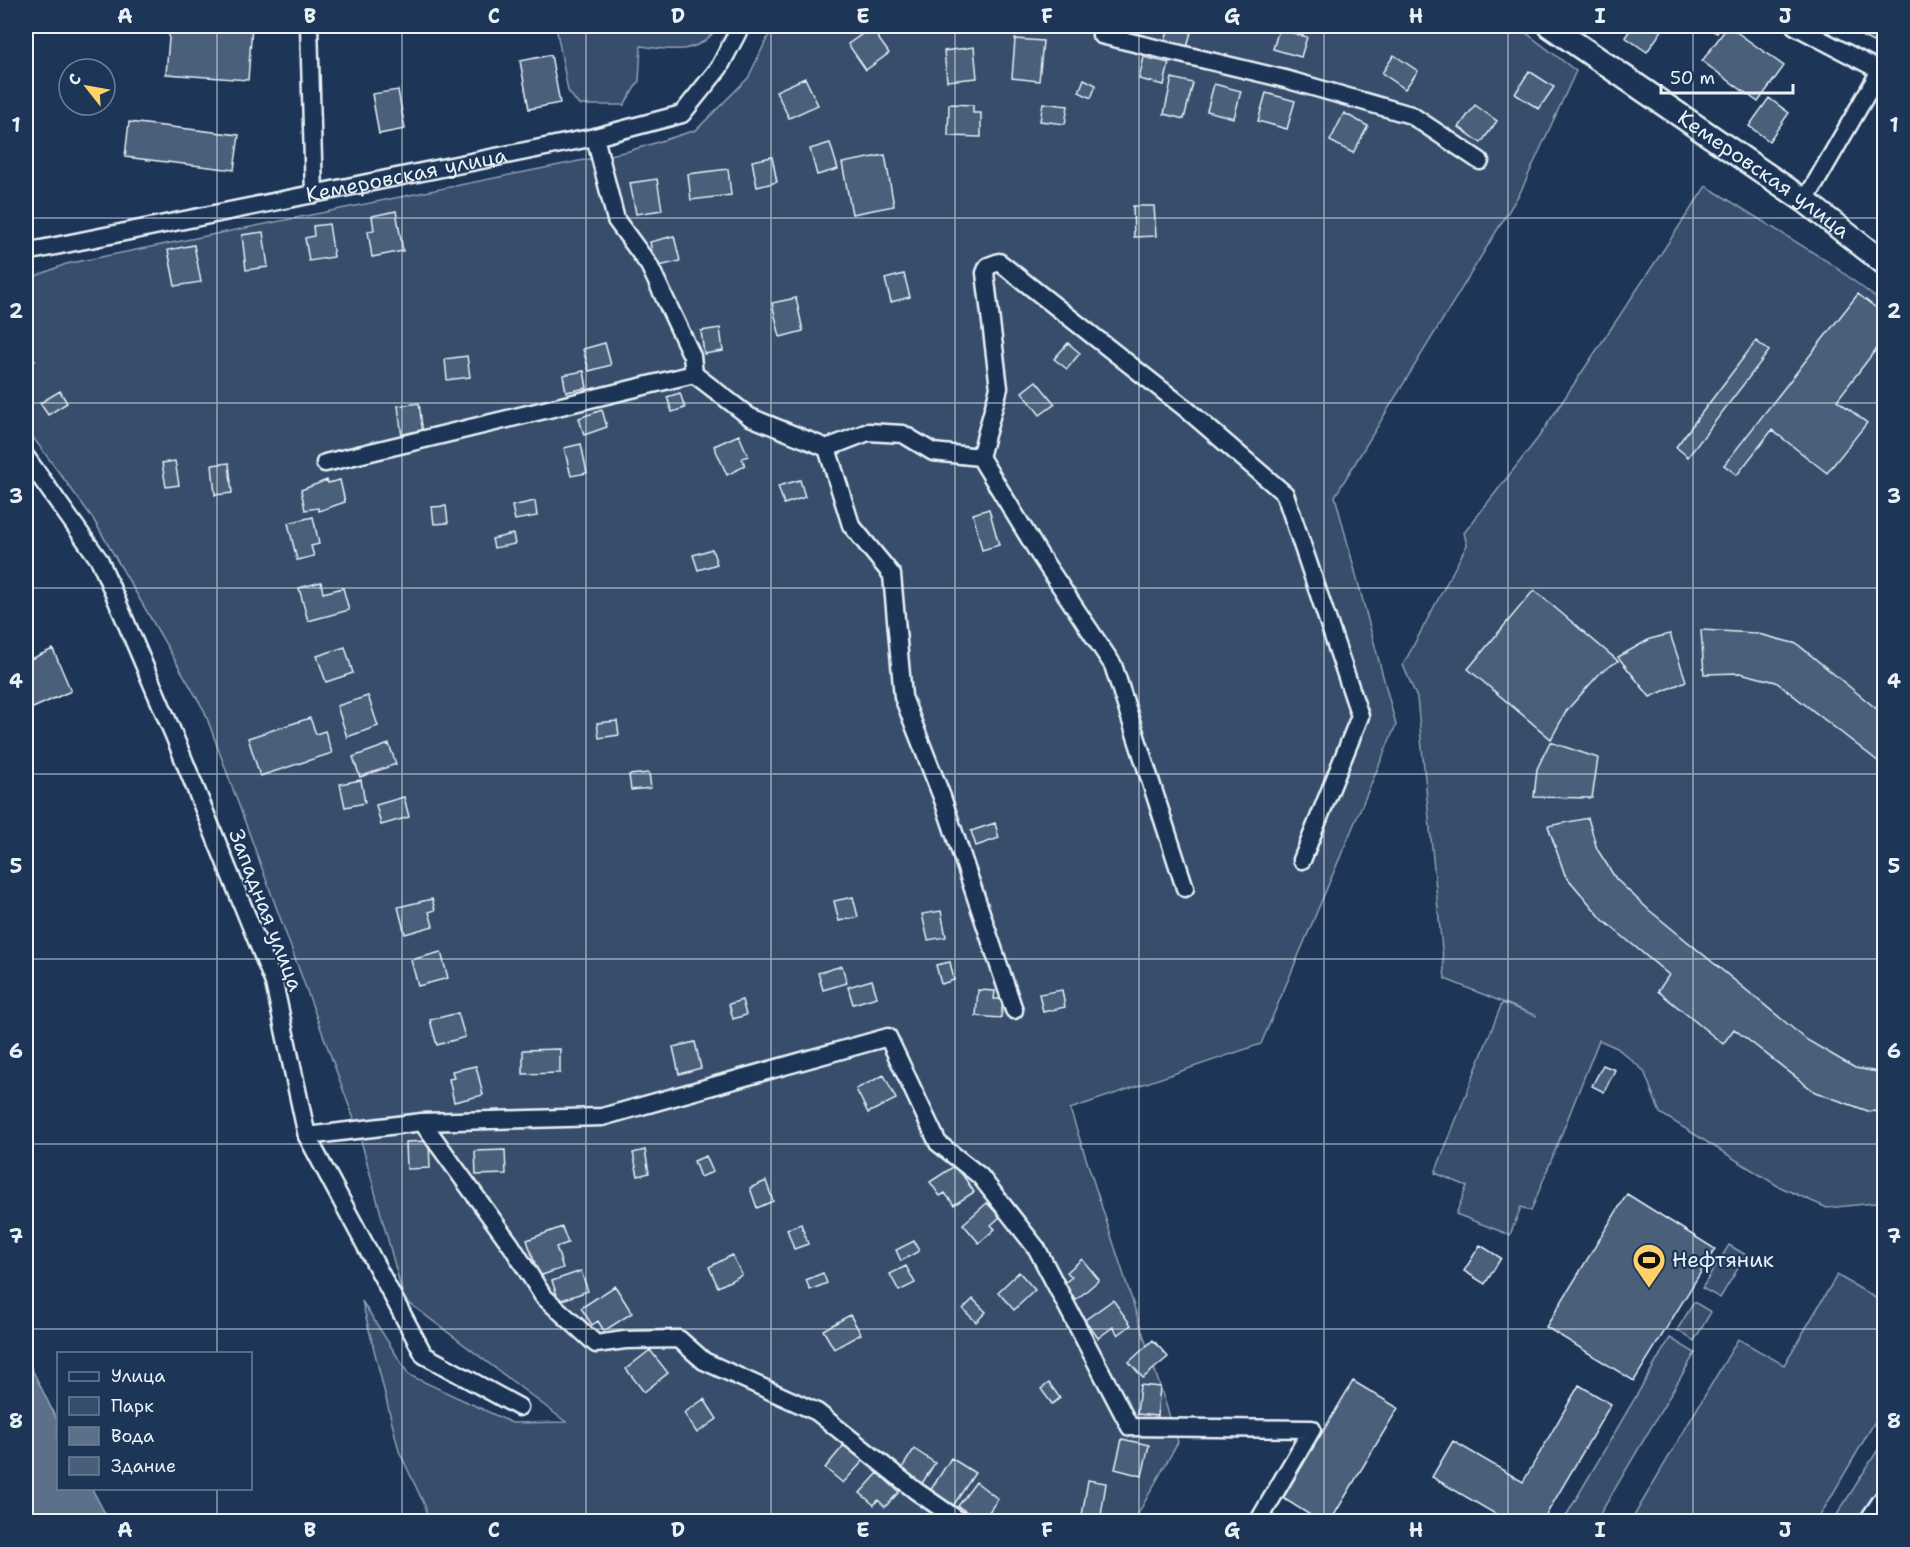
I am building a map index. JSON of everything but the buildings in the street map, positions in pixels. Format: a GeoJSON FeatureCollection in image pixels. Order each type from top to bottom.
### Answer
{"type":"FeatureCollection","features":[{"type":"Feature","properties":{"kind":"main road","name":"Кемеровская улица"},"geometry":{"type":"LineString","coordinates":[[1550,26],[1805,201],[1884,263]]}},
{"type":"Feature","properties":{"kind":"street"},"geometry":{"type":"LineString","coordinates":[[309,26],[314,194]]}},
{"type":"Feature","properties":{"kind":"street","name":"Кемеровская улица"},"geometry":{"type":"LineString","coordinates":[[26,252],[595,137],[682,114],[719,68],[741,26]]}},
{"type":"Feature","properties":{"kind":"street"},"geometry":{"type":"LineString","coordinates":[[1104,26],[1101,35],[1285,79],[1412,115],[1480,161]]}},
{"type":"Feature","properties":{"kind":"street"},"geometry":{"type":"LineString","coordinates":[[1795,26],[1882,68],[1805,201]]}},
{"type":"Feature","properties":{"kind":"street"},"geometry":{"type":"LineString","coordinates":[[595,137],[616,220],[649,265],[692,356],[694,374],[750,417],[827,448],[868,432],[903,434],[933,452],[980,457]]}},
{"type":"Feature","properties":{"kind":"street"},"geometry":{"type":"LineString","coordinates":[[1185,888],[1113,665],[1039,554],[980,457],[999,388],[985,273],[988,266],[999,262],[1185,408],[1285,494],[1360,716],[1302,860]]}},
{"type":"Feature","properties":{"kind":"street"},"geometry":{"type":"LineString","coordinates":[[325,463],[694,374]]}},
{"type":"Feature","properties":{"kind":"street"},"geometry":{"type":"LineString","coordinates":[[827,448],[851,525],[892,574],[903,697],[942,797],[1014,1010]]}},
{"type":"Feature","properties":{"kind":"street","name":"Западная улица"},"geometry":{"type":"LineString","coordinates":[[26,458],[100,561],[175,738],[274,983],[307,1136],[424,1355],[519,1407]]}},
{"type":"Feature","properties":{"kind":"street"},"geometry":{"type":"LineString","coordinates":[[307,1136],[422,1122],[602,1117],[888,1037],[938,1143],[980,1176],[1037,1249],[1130,1427],[1312,1429],[1258,1521]]}},
{"type":"Feature","properties":{"kind":"street"},"geometry":{"type":"LineString","coordinates":[[422,1122],[511,1245],[543,1296],[596,1344],[626,1340],[679,1339],[704,1361],[817,1412],[916,1491],[960,1521]]}},
{"type":"Feature","properties":{"kind":"street"},"geometry":{"type":"LineString","coordinates":[[1867,1521],[1884,1497]]}},
{"type":"Feature","properties":{"kind":"green space"},"geometry":{"type":"Polygon","coordinates":[[[556,26],[718,26],[703,42],[684,49],[641,46],[639,81],[624,105],[579,105],[568,91],[556,26]]]}},
{"type":"Feature","properties":{"kind":"green space"},"geometry":{"type":"Polygon","coordinates":[[[773,26],[1517,26],[1576,71],[1521,191],[1335,496],[1396,725],[1261,1044],[1070,1109],[1178,1442],[1134,1521],[428,1521],[425,1506],[399,1451],[362,1301],[409,1375],[512,1423],[566,1422],[404,1299],[359,1133],[204,710],[92,517],[26,428],[26,280],[66,264],[629,151],[696,130],[748,78],[773,26]]]}},
{"type":"Feature","properties":{"kind":"green space"},"geometry":{"type":"Polygon","coordinates":[[[1706,186],[1833,265],[1884,304],[1884,1202],[1827,1208],[1778,1186],[1660,1113],[1644,1071],[1617,1048],[1599,1040],[1531,1211],[1521,1207],[1510,1235],[1456,1214],[1467,1186],[1435,1173],[1502,1003],[1537,1016],[1445,979],[1417,698],[1403,665],[1467,545],[1464,533],[1538,438],[1706,186]]]}},
{"type":"Feature","properties":{"kind":"green space"},"geometry":{"type":"Polygon","coordinates":[[[1729,1245],[1746,1255],[1720,1298],[1702,1288],[1729,1245]]]}},
{"type":"Feature","properties":{"kind":"green space"},"geometry":{"type":"Polygon","coordinates":[[[1837,1275],[1884,1303],[1884,1406],[1817,1521],[1631,1521],[1738,1339],[1784,1365],[1837,1275]]]}},
{"type":"Feature","properties":{"kind":"green space"},"geometry":{"type":"Polygon","coordinates":[[[1694,1302],[1711,1312],[1694,1341],[1677,1330],[1694,1302]]]}},
{"type":"Feature","properties":{"kind":"green space"},"geometry":{"type":"Polygon","coordinates":[[[1670,1338],[1695,1353],[1596,1521],[1563,1521],[1670,1338]]]}},
{"type":"Feature","properties":{"kind":"green space"},"geometry":{"type":"Polygon","coordinates":[[[1884,1440],[1884,1521],[1833,1521],[1884,1440]]]}},
{"type":"Feature","properties":{"kind":"water"},"geometry":{"type":"Polygon","coordinates":[[[26,1357],[57,1420],[57,1490],[93,1490],[109,1521],[26,1521],[26,1357]]]}},
{"type":"Feature","properties":{"kind":"place","name":"Нефтяник"},"geometry":{"type":"Point","coordinates":[1649,1289]}}]}
